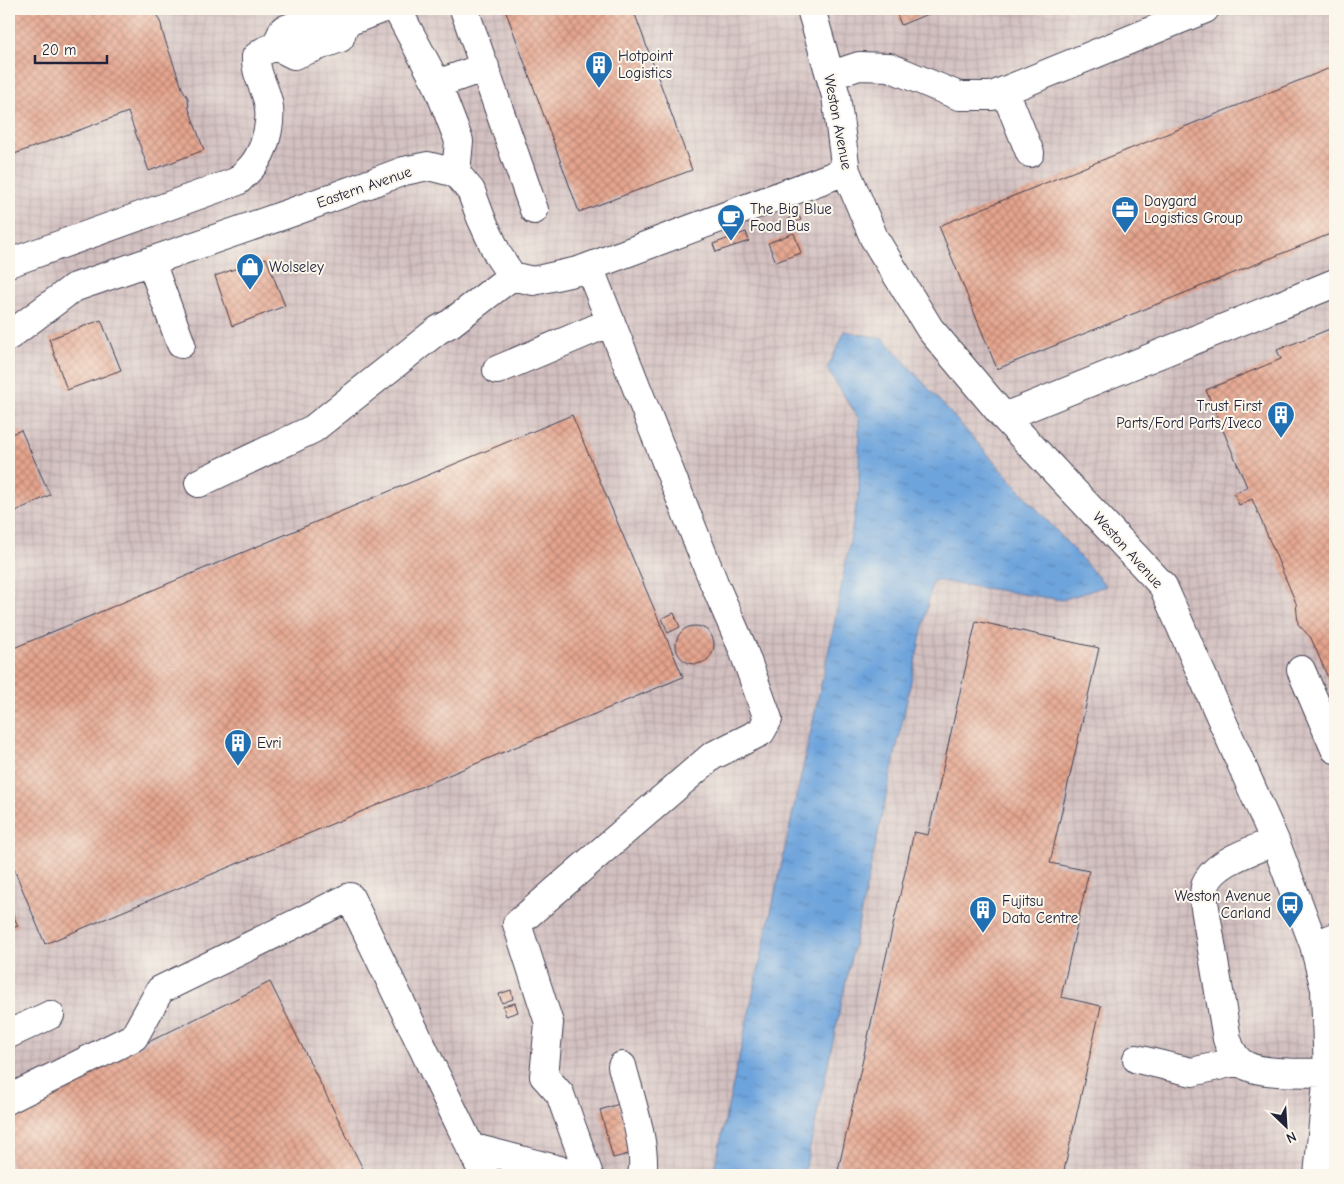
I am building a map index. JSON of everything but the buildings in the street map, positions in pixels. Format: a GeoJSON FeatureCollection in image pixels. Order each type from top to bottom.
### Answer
{"type":"FeatureCollection","features":[{"type":"Feature","properties":{"kind":"street"},"geometry":{"type":"LineString","coordinates":[[9,263],[238,181],[256,162],[266,141],[269,113],[268,100],[255,66],[256,57],[264,50],[276,46],[283,30],[331,12],[345,23],[381,9]]}},
{"type":"Feature","properties":{"kind":"street"},"geometry":{"type":"LineString","coordinates":[[397,9],[436,84],[459,141],[456,173],[471,191],[498,254],[512,276],[533,281],[578,271],[846,171]]}},
{"type":"Feature","properties":{"kind":"street"},"geometry":{"type":"LineString","coordinates":[[464,9],[534,210]]}},
{"type":"Feature","properties":{"kind":"street","name":"Weston Avenue"},"geometry":{"type":"LineString","coordinates":[[811,9],[836,96],[846,171],[874,238],[930,329],[1004,417],[1163,586],[1276,841],[1324,941],[1330,989],[1328,1073],[1318,1175]]}},
{"type":"Feature","properties":{"kind":"street"},"geometry":{"type":"LineString","coordinates":[[829,72],[838,73],[888,58],[959,96],[992,96],[1205,9]]}},
{"type":"Feature","properties":{"kind":"street"},"geometry":{"type":"LineString","coordinates":[[436,84],[485,67]]}},
{"type":"Feature","properties":{"kind":"street"},"geometry":{"type":"LineString","coordinates":[[1005,91],[1030,153]]}},
{"type":"Feature","properties":{"kind":"street","name":"Eastern Avenue"},"geometry":{"type":"LineString","coordinates":[[9,336],[73,288],[290,213],[404,171],[428,166],[456,173]]}},
{"type":"Feature","properties":{"kind":"street"},"geometry":{"type":"LineString","coordinates":[[151,262],[181,344]]}},
{"type":"Feature","properties":{"kind":"street"},"geometry":{"type":"LineString","coordinates":[[589,267],[714,583],[742,647],[768,720],[761,732],[712,756],[517,924],[549,1023],[544,1076],[560,1094],[589,1175]]}},
{"type":"Feature","properties":{"kind":"street"},"geometry":{"type":"LineString","coordinates":[[199,483],[313,429],[438,330],[512,276]]}},
{"type":"Feature","properties":{"kind":"street"},"geometry":{"type":"LineString","coordinates":[[1004,417],[1335,283]]}},
{"type":"Feature","properties":{"kind":"street"},"geometry":{"type":"LineString","coordinates":[[497,370],[611,322]]}},
{"type":"Feature","properties":{"kind":"street"},"geometry":{"type":"LineString","coordinates":[[1301,670],[1335,749]]}},
{"type":"Feature","properties":{"kind":"street"},"geometry":{"type":"LineString","coordinates":[[1276,841],[1230,860],[1213,872],[1205,885],[1204,902],[1226,1038],[1231,1051],[1239,1061],[1247,1066],[1271,1071],[1328,1073]]}},
{"type":"Feature","properties":{"kind":"street"},"geometry":{"type":"LineString","coordinates":[[9,1100],[134,1037],[160,990],[350,898],[484,1175]]}},
{"type":"Feature","properties":{"kind":"street"},"geometry":{"type":"LineString","coordinates":[[9,1034],[50,1015]]}},
{"type":"Feature","properties":{"kind":"street"},"geometry":{"type":"LineString","coordinates":[[1136,1059],[1192,1072],[1239,1061]]}},
{"type":"Feature","properties":{"kind":"street"},"geometry":{"type":"LineString","coordinates":[[622,1066],[643,1150],[642,1175]]}},
{"type":"Feature","properties":{"kind":"street"},"geometry":{"type":"LineString","coordinates":[[470,1147],[579,1175]]}},
{"type":"Feature","properties":{"kind":"shaded area"},"geometry":{"type":"Polygon","coordinates":[[[9,9],[1335,9],[1335,1175],[9,1175],[9,9]]]}},
{"type":"Feature","properties":{"kind":"water"},"geometry":{"type":"Polygon","coordinates":[[[845,331],[884,339],[1106,586],[1062,600],[933,580],[804,1175],[713,1175],[834,626],[859,491],[859,419],[827,369],[845,331]]]}},
{"type":"Feature","properties":{"kind":"place","name":"Hotpoint Logistics"},"geometry":{"type":"Point","coordinates":[599,89]}},
{"type":"Feature","properties":{"kind":"place","name":"Daygard Logistics Group"},"geometry":{"type":"Point","coordinates":[1125,234]}},
{"type":"Feature","properties":{"kind":"place","name":"The Big Blue Food Bus"},"geometry":{"type":"Point","coordinates":[731,242]}},
{"type":"Feature","properties":{"kind":"place","name":"Wolseley"},"geometry":{"type":"Point","coordinates":[250,291]}},
{"type":"Feature","properties":{"kind":"place","name":"Trust First Parts/Ford Parts/Iveco"},"geometry":{"type":"Point","coordinates":[1281,439]}},
{"type":"Feature","properties":{"kind":"place","name":"Evri"},"geometry":{"type":"Point","coordinates":[238,767]}},
{"type":"Feature","properties":{"kind":"place","name":"Weston Avenue Carland"},"geometry":{"type":"Point","coordinates":[1290,929]}},
{"type":"Feature","properties":{"kind":"place","name":"Fujitsu Data Centre"},"geometry":{"type":"Point","coordinates":[983,934]}}]}
